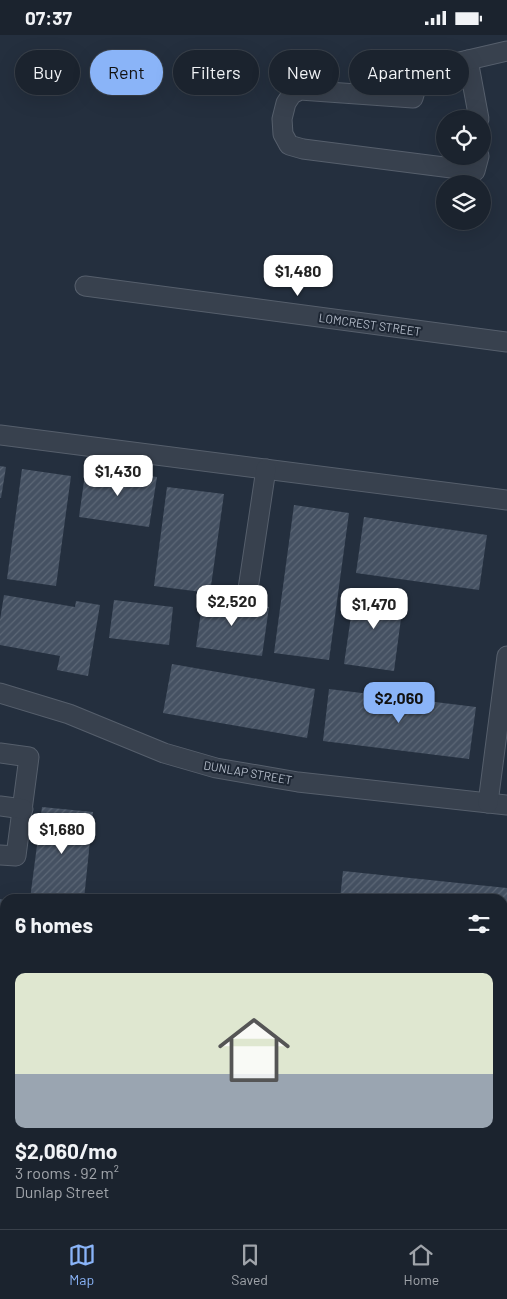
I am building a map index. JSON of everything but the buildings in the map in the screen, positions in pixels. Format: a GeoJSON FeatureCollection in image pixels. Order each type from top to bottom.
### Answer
{"type":"FeatureCollection","features":[{"type":"Feature","properties":{"kind":"street"},"geometry":{"type":"LineString","coordinates":[[469,60],[507,51]]}},
{"type":"Feature","properties":{"kind":"street"},"geometry":{"type":"LineString","coordinates":[[469,66],[476,110]]}},
{"type":"Feature","properties":{"kind":"street"},"geometry":{"type":"LineString","coordinates":[[349,93],[300,90],[292,94],[286,103],[282,119],[283,134],[289,145],[303,149],[475,171],[477,165]]}},
{"type":"Feature","properties":{"kind":"street"},"geometry":{"type":"LineString","coordinates":[[371,95],[413,98],[414,95]]}},
{"type":"Feature","properties":{"kind":"street","name":"LOMCREST STREET"},"geometry":{"type":"LineString","coordinates":[[85,286],[507,342]]}},
{"type":"Feature","properties":{"kind":"street"},"geometry":{"type":"LineString","coordinates":[[0,435],[507,500]]}},
{"type":"Feature","properties":{"kind":"street"},"geometry":{"type":"LineString","coordinates":[[248,589],[266,469]]}},
{"type":"Feature","properties":{"kind":"street"},"geometry":{"type":"LineString","coordinates":[[488,803],[507,655]]}},
{"type":"Feature","properties":{"kind":"street","name":"DUNLAP STREET"},"geometry":{"type":"LineString","coordinates":[[0,693],[69,714],[164,753],[216,769],[298,781],[507,805]]}},
{"type":"Feature","properties":{"kind":"street"},"geometry":{"type":"LineString","coordinates":[[0,753],[29,757],[16,856],[0,855]]}},
{"type":"Feature","properties":{"kind":"street"},"geometry":{"type":"LineString","coordinates":[[0,807],[22,809]]}}]}
